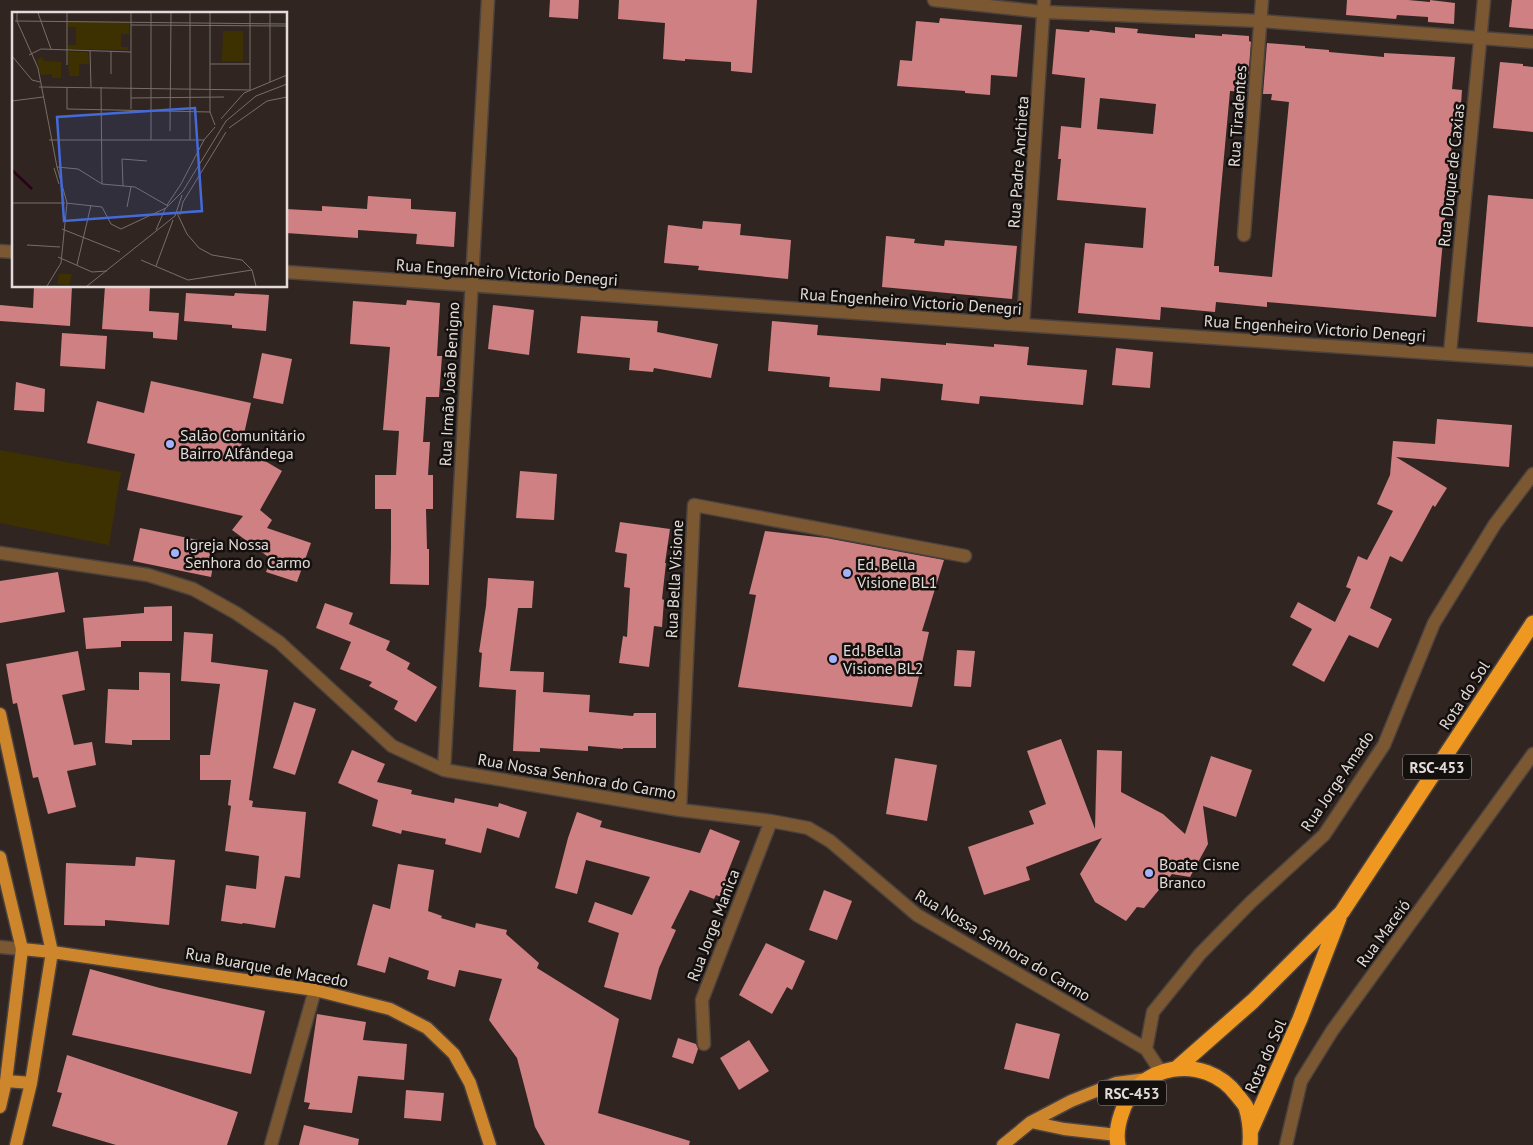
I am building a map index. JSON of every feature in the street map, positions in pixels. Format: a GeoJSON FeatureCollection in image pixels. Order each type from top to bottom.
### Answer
{"type":"FeatureCollection","features":[{"type":"Feature","properties":{"kind":"highway","name":"Rota do Sol"},"geometry":{"type":"LineString","coordinates":[[1177,1068],[1253,1001],[1342,912],[1533,622]]}},
{"type":"Feature","properties":{"kind":"highway","name":"Rota do Sol"},"geometry":{"type":"LineString","coordinates":[[1251,1138],[1342,912]]}},
{"type":"Feature","properties":{"kind":"highway","name":"RSC-453"},"geometry":{"type":"LineString","coordinates":[[1117,1141],[1122,1109],[1133,1092],[1147,1079],[1161,1072],[1177,1068],[1196,1069],[1214,1075],[1230,1085],[1245,1106],[1251,1138]]}},
{"type":"Feature","properties":{"kind":"main road"},"geometry":{"type":"LineString","coordinates":[[0,714],[52,952],[31,1083],[16,1145]]}},
{"type":"Feature","properties":{"kind":"main road"},"geometry":{"type":"LineString","coordinates":[[0,857],[22,950],[6,1081],[0,1107]]}},
{"type":"Feature","properties":{"kind":"main road","name":"Rua Buarque de Macedo"},"geometry":{"type":"LineString","coordinates":[[22,950],[52,952],[315,990],[390,1009],[427,1028],[454,1054],[470,1083],[490,1145]]}},
{"type":"Feature","properties":{"kind":"main road"},"geometry":{"type":"LineString","coordinates":[[1003,1145],[1031,1122],[1071,1101],[1116,1083],[1147,1079]]}},
{"type":"Feature","properties":{"kind":"main road"},"geometry":{"type":"LineString","coordinates":[[6,1081],[31,1083]]}},
{"type":"Feature","properties":{"kind":"main road"},"geometry":{"type":"LineString","coordinates":[[1031,1122],[1117,1141]]}},
{"type":"Feature","properties":{"kind":"street","name":"Rua Irmão João Benigno"},"geometry":{"type":"LineString","coordinates":[[444,770],[488,0]]}},
{"type":"Feature","properties":{"kind":"street"},"geometry":{"type":"LineString","coordinates":[[934,0],[1261,21],[1533,42]]}},
{"type":"Feature","properties":{"kind":"street","name":"Rua Tiradentes"},"geometry":{"type":"LineString","coordinates":[[1244,235],[1262,0]]}},
{"type":"Feature","properties":{"kind":"street","name":"Rua Duque de Caxias"},"geometry":{"type":"LineString","coordinates":[[1450,354],[1484,0]]}},
{"type":"Feature","properties":{"kind":"street","name":"Rua Padre Anchieta"},"geometry":{"type":"LineString","coordinates":[[1023,325],[1044,6]]}},
{"type":"Feature","properties":{"kind":"street","name":"Rua Engenheiro Victorio Denegri"},"geometry":{"type":"LineString","coordinates":[[288,272],[1533,360]]}},
{"type":"Feature","properties":{"kind":"street","name":"Rua Jorge Amado"},"geometry":{"type":"LineString","coordinates":[[1146,1049],[1153,1012],[1200,954],[1330,826],[1384,745],[1434,623],[1496,524],[1533,474]]}},
{"type":"Feature","properties":{"kind":"street","name":"Rua Bella Visione"},"geometry":{"type":"LineString","coordinates":[[680,810],[694,505],[965,556]]}},
{"type":"Feature","properties":{"kind":"street","name":"Rua Nossa Senhora do Carmo"},"geometry":{"type":"LineString","coordinates":[[0,553],[148,575],[193,589],[236,613],[279,642],[392,746],[444,770],[680,810],[771,821],[808,828],[830,840],[917,915],[1146,1049]]}},
{"type":"Feature","properties":{"kind":"street","name":"Rua Maceió"},"geometry":{"type":"LineString","coordinates":[[1286,1145],[1302,1081],[1332,1031],[1533,754]]}},
{"type":"Feature","properties":{"kind":"street","name":"Rua Jorge Manica"},"geometry":{"type":"LineString","coordinates":[[704,1044],[702,1000],[771,821]]}},
{"type":"Feature","properties":{"kind":"street"},"geometry":{"type":"LineString","coordinates":[[0,947],[22,950]]}},
{"type":"Feature","properties":{"kind":"street"},"geometry":{"type":"LineString","coordinates":[[272,1145],[315,990]]}},
{"type":"Feature","properties":{"kind":"street"},"geometry":{"type":"LineString","coordinates":[[1146,1049],[1161,1072]]}},
{"type":"Feature","properties":{"kind":"shaded area"},"geometry":{"type":"Polygon","coordinates":[[[0,450],[121,472],[109,545],[0,523],[0,450]]]}},
{"type":"Feature","properties":{"kind":"building"},"geometry":{"type":"Polygon","coordinates":[[[550,0],[579,0],[578,19],[549,17],[550,0]]]}},
{"type":"Feature","properties":{"kind":"building"},"geometry":{"type":"Polygon","coordinates":[[[619,0],[757,0],[752,73],[731,71],[731,62],[663,59],[665,23],[618,19],[619,0]]]}},
{"type":"Feature","properties":{"kind":"building"},"geometry":{"type":"Polygon","coordinates":[[[1347,0],[1430,2],[1430,0],[1455,3],[1454,24],[1428,22],[1428,17],[1397,15],[1396,19],[1346,15],[1347,0]]]}},
{"type":"Feature","properties":{"kind":"building"},"geometry":{"type":"Polygon","coordinates":[[[1512,0],[1533,0],[1533,29],[1509,27],[1512,0]]]}},
{"type":"Feature","properties":{"kind":"building"},"geometry":{"type":"Polygon","coordinates":[[[940,18],[1022,25],[1017,77],[991,75],[990,95],[965,93],[965,91],[897,86],[900,60],[912,61],[916,21],[939,23],[940,18]]]}},
{"type":"Feature","properties":{"kind":"building"},"geometry":{"type":"Polygon","coordinates":[[[1115,27],[1138,29],[1137,33],[1195,38],[1195,34],[1249,36],[1249,41],[1251,42],[1247,92],[1230,91],[1214,266],[1219,266],[1219,272],[1272,277],[1289,102],[1271,100],[1272,94],[1263,94],[1267,43],[1305,46],[1305,48],[1329,50],[1329,52],[1384,57],[1384,53],[1455,57],[1452,89],[1462,90],[1460,120],[1454,120],[1436,317],[1267,302],[1267,307],[1216,302],[1215,312],[1161,307],[1160,320],[1078,313],[1085,243],[1143,248],[1146,208],[1057,200],[1061,159],[1058,159],[1061,126],[1081,128],[1085,78],[1052,74],[1056,29],[1115,33],[1115,27]],[[1100,98],[1097,129],[1153,134],[1156,104],[1100,98]]]}},
{"type":"Feature","properties":{"kind":"building"},"geometry":{"type":"Polygon","coordinates":[[[1500,62],[1533,67],[1533,132],[1493,128],[1500,62]]]}},
{"type":"Feature","properties":{"kind":"building"},"geometry":{"type":"Polygon","coordinates":[[[1488,195],[1533,199],[1533,327],[1477,322],[1488,195]]]}},
{"type":"Feature","properties":{"kind":"building"},"geometry":{"type":"Polygon","coordinates":[[[368,196],[411,199],[411,209],[456,212],[454,247],[416,244],[417,234],[358,230],[358,238],[288,233],[288,209],[322,211],[322,206],[367,209],[368,196]]]}},
{"type":"Feature","properties":{"kind":"building"},"geometry":{"type":"Polygon","coordinates":[[[703,221],[741,224],[740,235],[791,240],[788,279],[698,270],[699,266],[664,263],[668,225],[702,229],[703,221]]]}},
{"type":"Feature","properties":{"kind":"building"},"geometry":{"type":"Polygon","coordinates":[[[886,236],[915,239],[914,243],[944,246],[945,240],[1017,246],[1012,299],[882,287],[886,236]]]}},
{"type":"Feature","properties":{"kind":"building"},"geometry":{"type":"Polygon","coordinates":[[[34,288],[72,288],[70,326],[0,321],[0,305],[33,308],[34,288]]]}},
{"type":"Feature","properties":{"kind":"building"},"geometry":{"type":"Polygon","coordinates":[[[105,288],[150,288],[149,311],[179,313],[177,340],[153,338],[153,332],[102,329],[105,288]]]}},
{"type":"Feature","properties":{"kind":"building"},"geometry":{"type":"Polygon","coordinates":[[[186,293],[234,296],[235,293],[269,295],[266,331],[232,328],[232,325],[184,321],[186,293]]]}},
{"type":"Feature","properties":{"kind":"building"},"geometry":{"type":"Polygon","coordinates":[[[407,300],[440,303],[437,356],[442,356],[439,397],[426,397],[423,442],[430,442],[428,475],[433,475],[433,509],[426,509],[429,585],[390,584],[391,509],[375,509],[375,475],[396,475],[399,431],[383,430],[390,347],[350,344],[353,301],[406,305],[407,300]]]}},
{"type":"Feature","properties":{"kind":"building"},"geometry":{"type":"Polygon","coordinates":[[[493,305],[534,310],[529,355],[488,349],[493,305]]]}},
{"type":"Feature","properties":{"kind":"building"},"geometry":{"type":"Polygon","coordinates":[[[581,316],[658,321],[657,332],[718,344],[711,378],[654,368],[653,372],[629,370],[630,358],[577,353],[581,316]]]}},
{"type":"Feature","properties":{"kind":"building"},"geometry":{"type":"Polygon","coordinates":[[[772,321],[818,325],[817,335],[946,345],[946,343],[994,347],[994,344],[1029,347],[1027,365],[1087,370],[1083,405],[980,396],[979,404],[941,400],[943,384],[881,378],[880,391],[829,387],[830,377],[768,371],[772,321]]]}},
{"type":"Feature","properties":{"kind":"building"},"geometry":{"type":"Polygon","coordinates":[[[62,333],[107,336],[105,369],[60,366],[62,333]]]}},
{"type":"Feature","properties":{"kind":"building"},"geometry":{"type":"Polygon","coordinates":[[[1116,348],[1153,352],[1150,388],[1112,385],[1116,348]]]}},
{"type":"Feature","properties":{"kind":"building"},"geometry":{"type":"Polygon","coordinates":[[[262,353],[292,359],[283,404],[253,398],[262,353]]]}},
{"type":"Feature","properties":{"kind":"building"},"geometry":{"type":"Polygon","coordinates":[[[151,381],[251,403],[241,447],[282,471],[260,510],[272,520],[267,528],[311,543],[297,582],[266,572],[271,559],[232,530],[243,516],[127,490],[135,454],[87,443],[97,401],[144,413],[151,381]]]}},
{"type":"Feature","properties":{"kind":"building"},"geometry":{"type":"Polygon","coordinates":[[[16,382],[45,389],[44,412],[14,410],[16,382]]]}},
{"type":"Feature","properties":{"kind":"building"},"geometry":{"type":"Polygon","coordinates":[[[1437,419],[1512,425],[1509,467],[1396,457],[1447,488],[1435,507],[1433,505],[1402,562],[1390,556],[1370,608],[1392,619],[1378,648],[1349,635],[1324,682],[1292,665],[1312,629],[1290,617],[1298,602],[1335,622],[1351,589],[1346,587],[1358,556],[1367,560],[1393,511],[1377,504],[1390,475],[1393,441],[1435,444],[1437,419]]]}},
{"type":"Feature","properties":{"kind":"building"},"geometry":{"type":"Polygon","coordinates":[[[520,471],[557,474],[554,520],[516,518],[520,471]]]}},
{"type":"Feature","properties":{"kind":"building"},"geometry":{"type":"Polygon","coordinates":[[[620,522],[670,529],[662,599],[664,600],[662,627],[654,626],[649,667],[619,663],[623,636],[627,637],[630,588],[624,587],[627,554],[615,552],[620,522]]]}},
{"type":"Feature","properties":{"kind":"building","name":"Igreja Nossa Senhora do Carmo"},"geometry":{"type":"Polygon","coordinates":[[[140,528],[217,544],[211,577],[133,561],[140,528]]]}},
{"type":"Feature","properties":{"kind":"building"},"geometry":{"type":"Polygon","coordinates":[[[765,531],[826,538],[944,560],[922,631],[929,632],[912,707],[738,687],[756,595],[749,594],[765,531]]]}},
{"type":"Feature","properties":{"kind":"building"},"geometry":{"type":"Polygon","coordinates":[[[58,572],[65,612],[0,623],[0,581],[58,572]]]}},
{"type":"Feature","properties":{"kind":"building"},"geometry":{"type":"Polygon","coordinates":[[[488,578],[534,581],[532,608],[518,608],[510,671],[544,672],[543,692],[590,695],[589,712],[633,716],[634,713],[656,713],[656,748],[623,749],[588,746],[588,751],[540,748],[540,752],[513,751],[516,690],[479,687],[482,653],[479,652],[488,578]]]}},
{"type":"Feature","properties":{"kind":"building"},"geometry":{"type":"Polygon","coordinates":[[[325,603],[353,613],[349,624],[390,641],[386,650],[410,663],[407,669],[437,687],[416,722],[394,709],[398,701],[369,686],[372,682],[340,669],[351,642],[316,628],[325,603]]]}},
{"type":"Feature","properties":{"kind":"building"},"geometry":{"type":"Polygon","coordinates":[[[172,606],[172,641],[121,641],[121,647],[86,649],[83,618],[144,613],[144,607],[172,606]]]}},
{"type":"Feature","properties":{"kind":"building"},"geometry":{"type":"Polygon","coordinates":[[[184,632],[213,634],[211,662],[268,670],[249,800],[253,801],[252,807],[306,812],[300,878],[285,876],[275,928],[221,921],[226,885],[256,889],[259,856],[225,851],[231,806],[228,805],[231,780],[200,780],[200,755],[210,755],[220,684],[181,681],[184,632]]]}},
{"type":"Feature","properties":{"kind":"building"},"geometry":{"type":"Polygon","coordinates":[[[957,650],[975,651],[971,687],[954,686],[957,650]]]}},
{"type":"Feature","properties":{"kind":"building"},"geometry":{"type":"Polygon","coordinates":[[[78,651],[85,690],[62,695],[74,745],[92,742],[96,765],[67,771],[76,807],[48,814],[38,777],[33,778],[17,703],[13,704],[6,664],[78,651]]]}},
{"type":"Feature","properties":{"kind":"building"},"geometry":{"type":"Polygon","coordinates":[[[139,672],[170,673],[170,740],[132,740],[132,745],[105,743],[108,689],[139,690],[139,672]]]}},
{"type":"Feature","properties":{"kind":"building"},"geometry":{"type":"Polygon","coordinates":[[[294,702],[316,709],[295,775],[273,768],[294,702]]]}},
{"type":"Feature","properties":{"kind":"building"},"geometry":{"type":"Polygon","coordinates":[[[1061,739],[1095,829],[1097,750],[1122,751],[1121,792],[1163,814],[1185,834],[1211,756],[1252,770],[1236,817],[1203,806],[1208,844],[1190,877],[1172,874],[1144,908],[1137,907],[1126,921],[1095,902],[1080,874],[1102,838],[1026,867],[1030,880],[984,895],[968,847],[1034,824],[1029,811],[1046,804],[1027,751],[1061,739]]]}},
{"type":"Feature","properties":{"kind":"building"},"geometry":{"type":"Polygon","coordinates":[[[352,750],[385,764],[377,782],[412,790],[411,794],[454,803],[455,798],[498,807],[499,803],[527,812],[519,838],[487,828],[481,853],[445,844],[446,839],[402,830],[401,834],[372,826],[378,800],[338,783],[352,750]]]}},
{"type":"Feature","properties":{"kind":"building"},"geometry":{"type":"Polygon","coordinates":[[[895,758],[937,765],[927,821],[886,814],[895,758]]]}},
{"type":"Feature","properties":{"kind":"building"},"geometry":{"type":"Polygon","coordinates":[[[577,812],[602,821],[600,827],[700,853],[710,829],[740,841],[725,879],[733,882],[726,899],[716,895],[714,899],[690,890],[671,928],[676,930],[659,968],[651,1000],[604,987],[619,933],[588,922],[595,902],[632,915],[650,877],[586,860],[577,894],[555,888],[577,812]]]}},
{"type":"Feature","properties":{"kind":"building"},"geometry":{"type":"Polygon","coordinates":[[[136,857],[175,860],[169,925],[105,920],[105,926],[64,925],[66,863],[135,866],[136,857]]]}},
{"type":"Feature","properties":{"kind":"building"},"geometry":{"type":"Polygon","coordinates":[[[398,864],[434,870],[428,911],[442,916],[441,918],[475,928],[476,923],[507,930],[506,934],[539,963],[537,968],[619,1019],[598,1113],[690,1141],[689,1145],[545,1145],[535,1127],[517,1058],[489,1020],[502,979],[459,970],[455,987],[427,979],[429,971],[389,957],[385,973],[357,965],[373,904],[390,909],[398,864]]]}},
{"type":"Feature","properties":{"kind":"building"},"geometry":{"type":"Polygon","coordinates":[[[824,890],[852,901],[837,940],[809,930],[824,890]]]}},
{"type":"Feature","properties":{"kind":"building"},"geometry":{"type":"Polygon","coordinates":[[[766,943],[805,961],[792,990],[787,987],[772,1014],[739,995],[766,943]]]}},
{"type":"Feature","properties":{"kind":"building"},"geometry":{"type":"Polygon","coordinates":[[[90,969],[160,988],[265,1011],[251,1074],[72,1035],[90,969]]]}},
{"type":"Feature","properties":{"kind":"building"},"geometry":{"type":"Polygon","coordinates":[[[317,1014],[366,1022],[363,1040],[407,1044],[404,1080],[358,1076],[352,1113],[308,1109],[310,1103],[304,1102],[317,1014]]]}},
{"type":"Feature","properties":{"kind":"building"},"geometry":{"type":"Polygon","coordinates":[[[1016,1023],[1060,1034],[1049,1079],[1004,1069],[1016,1023]]]}},
{"type":"Feature","properties":{"kind":"building"},"geometry":{"type":"Polygon","coordinates":[[[678,1038],[696,1044],[698,1049],[693,1064],[672,1057],[678,1038]]]}},
{"type":"Feature","properties":{"kind":"building"},"geometry":{"type":"Polygon","coordinates":[[[749,1040],[769,1071],[739,1090],[720,1058],[749,1040]]]}},
{"type":"Feature","properties":{"kind":"building"},"geometry":{"type":"Polygon","coordinates":[[[67,1055],[238,1112],[227,1145],[116,1145],[52,1126],[62,1093],[57,1092],[67,1055]]]}},
{"type":"Feature","properties":{"kind":"building"},"geometry":{"type":"Polygon","coordinates":[[[406,1090],[444,1093],[441,1121],[404,1118],[406,1090]]]}},
{"type":"Feature","properties":{"kind":"building"},"geometry":{"type":"Polygon","coordinates":[[[304,1125],[359,1139],[358,1145],[299,1145],[304,1125]]]}},
{"type":"Feature","properties":{"kind":"place","name":"Salão Comunitário Bairro Alfândega"},"geometry":{"type":"Point","coordinates":[170,444]}},
{"type":"Feature","properties":{"kind":"place","name":"Igreja Nossa Senhora do Carmo"},"geometry":{"type":"Point","coordinates":[175,553]}},
{"type":"Feature","properties":{"kind":"place","name":"Ed. Bella Visione BL1"},"geometry":{"type":"Point","coordinates":[847,573]}},
{"type":"Feature","properties":{"kind":"place","name":"Ed. Bella Visione BL2"},"geometry":{"type":"Point","coordinates":[833,659]}},
{"type":"Feature","properties":{"kind":"place","name":"Boate Cisne Branco"},"geometry":{"type":"Point","coordinates":[1149,873]}}]}
